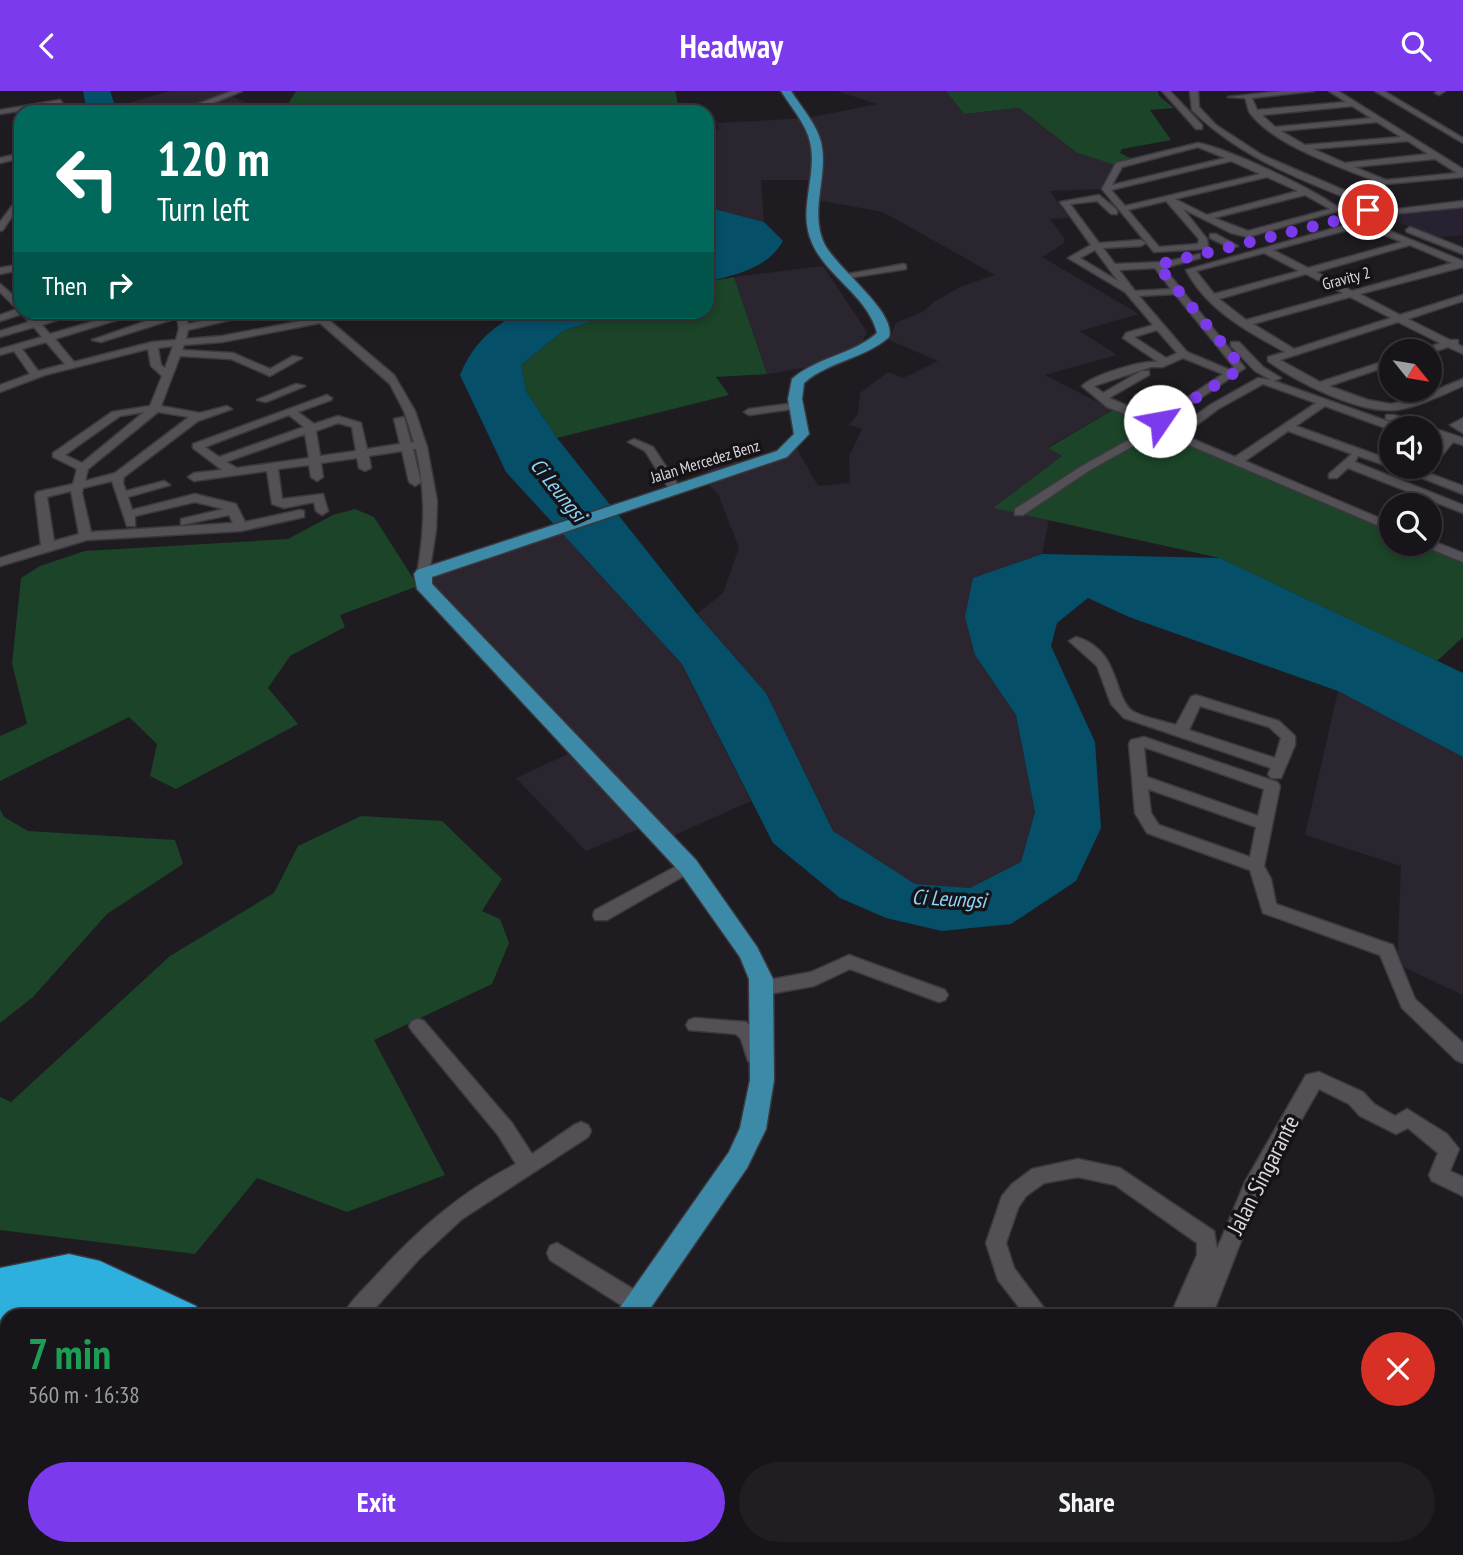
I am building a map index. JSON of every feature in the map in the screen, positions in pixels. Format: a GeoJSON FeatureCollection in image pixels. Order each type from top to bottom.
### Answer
{"type":"FeatureCollection","features":[{"type":"Feature","properties":{"kind":"highway"},"geometry":{"type":"LineString","coordinates":[[0,1282],[69,1267],[90,1270],[139,1305]]}},
{"type":"Feature","properties":{"kind":"highway"},"geometry":{"type":"LineString","coordinates":[[32,1309],[100,1291],[156,1309]]}},
{"type":"Feature","properties":{"kind":"highway"},"geometry":{"type":"LineString","coordinates":[[0,1304],[18,1309]]}},
{"type":"Feature","properties":{"kind":"highway"},"geometry":{"type":"LineString","coordinates":[[109,1309],[139,1305]]}},
{"type":"Feature","properties":{"kind":"main road","name":"Jalan Mercedez Benz"},"geometry":{"type":"LineString","coordinates":[[423,574],[643,499],[767,461],[793,447],[803,429],[796,406],[795,390],[803,376],[873,343],[884,334],[871,310],[815,238],[816,143],[786,91]]}},
{"type":"Feature","properties":{"kind":"main road"},"geometry":{"type":"LineString","coordinates":[[423,574],[423,585],[699,882],[757,965],[762,988],[762,1061],[759,1106],[753,1129],[738,1160],[632,1309]]}},
{"type":"Feature","properties":{"kind":"street"},"geometry":{"type":"LineString","coordinates":[[203,105],[239,91]]}},
{"type":"Feature","properties":{"kind":"street"},"geometry":{"type":"LineString","coordinates":[[1166,91],[1203,132]]}},
{"type":"Feature","properties":{"kind":"street"},"geometry":{"type":"LineString","coordinates":[[1194,91],[1195,108],[1223,135],[1384,213],[1399,225],[1463,251]]}},
{"type":"Feature","properties":{"kind":"street"},"geometry":{"type":"LineString","coordinates":[[1232,97],[1310,91]]}},
{"type":"Feature","properties":{"kind":"street"},"geometry":{"type":"LineString","coordinates":[[1333,91],[1463,174]]}},
{"type":"Feature","properties":{"kind":"street"},"geometry":{"type":"LineString","coordinates":[[1379,91],[1443,127]]}},
{"type":"Feature","properties":{"kind":"street"},"geometry":{"type":"LineString","coordinates":[[1386,91],[1463,139]]}},
{"type":"Feature","properties":{"kind":"street"},"geometry":{"type":"LineString","coordinates":[[58,92],[61,105]]}},
{"type":"Feature","properties":{"kind":"street"},"geometry":{"type":"LineString","coordinates":[[1248,96],[1254,113],[1273,129],[1306,148],[1387,183]]}},
{"type":"Feature","properties":{"kind":"street"},"geometry":{"type":"LineString","coordinates":[[43,105],[61,102]]}},
{"type":"Feature","properties":{"kind":"street"},"geometry":{"type":"LineString","coordinates":[[1254,113],[1353,104]]}},
{"type":"Feature","properties":{"kind":"street"},"geometry":{"type":"LineString","coordinates":[[1273,129],[1378,120]]}},
{"type":"Feature","properties":{"kind":"street"},"geometry":{"type":"LineString","coordinates":[[1343,124],[1371,141]]}},
{"type":"Feature","properties":{"kind":"street"},"geometry":{"type":"LineString","coordinates":[[1397,131],[1443,127]]}},
{"type":"Feature","properties":{"kind":"street"},"geometry":{"type":"LineString","coordinates":[[1306,148],[1409,139]]}},
{"type":"Feature","properties":{"kind":"street"},"geometry":{"type":"LineString","coordinates":[[1210,140],[1362,212]]}},
{"type":"Feature","properties":{"kind":"street"},"geometry":{"type":"LineString","coordinates":[[1105,189],[1118,166],[1198,145],[1209,147],[1269,174],[1338,210],[1252,234],[1234,231],[1169,200]]}},
{"type":"Feature","properties":{"kind":"street"},"geometry":{"type":"LineString","coordinates":[[1346,165],[1436,156]]}},
{"type":"Feature","properties":{"kind":"street"},"geometry":{"type":"LineString","coordinates":[[1105,189],[1233,158]]}},
{"type":"Feature","properties":{"kind":"street"},"geometry":{"type":"LineString","coordinates":[[1123,209],[1269,174]]}},
{"type":"Feature","properties":{"kind":"street"},"geometry":{"type":"LineString","coordinates":[[1374,184],[1463,174]]}},
{"type":"Feature","properties":{"kind":"street"},"geometry":{"type":"LineString","coordinates":[[1105,189],[1157,250],[1188,250],[1203,246],[1203,239],[1169,200]]}},
{"type":"Feature","properties":{"kind":"street"},"geometry":{"type":"LineString","coordinates":[[1208,217],[1306,192]]}},
{"type":"Feature","properties":{"kind":"street"},"geometry":{"type":"LineString","coordinates":[[1232,374],[1183,354],[1131,293],[1065,201],[1101,199],[1259,369],[1388,416]]}},
{"type":"Feature","properties":{"kind":"street"},"geometry":{"type":"LineString","coordinates":[[1112,267],[1158,262],[1237,245],[1362,212],[1384,213],[1463,201]]}},
{"type":"Feature","properties":{"kind":"street"},"geometry":{"type":"LineString","coordinates":[[0,228],[14,208]]}},
{"type":"Feature","properties":{"kind":"street"},"geometry":{"type":"LineString","coordinates":[[8,216],[14,216]]}},
{"type":"Feature","properties":{"kind":"street"},"geometry":{"type":"LineString","coordinates":[[1291,351],[1243,324],[1214,297],[1191,269],[1363,223],[1461,264]]}},
{"type":"Feature","properties":{"kind":"street"},"geometry":{"type":"LineString","coordinates":[[1203,239],[1234,231]]}},
{"type":"Feature","properties":{"kind":"street"},"geometry":{"type":"LineString","coordinates":[[1217,235],[1237,245]]}},
{"type":"Feature","properties":{"kind":"street"},"geometry":{"type":"LineString","coordinates":[[1214,297],[1412,242]]}},
{"type":"Feature","properties":{"kind":"street"},"geometry":{"type":"LineString","coordinates":[[1141,243],[1095,246],[1073,259],[1131,293],[1179,292]]}},
{"type":"Feature","properties":{"kind":"street"},"geometry":{"type":"LineString","coordinates":[[1264,249],[1463,351]]}},
{"type":"Feature","properties":{"kind":"street"},"geometry":{"type":"LineString","coordinates":[[1158,262],[1179,292],[1240,365],[1232,374],[1157,422],[1111,405],[1087,386],[1151,364],[1162,363]]}},
{"type":"Feature","properties":{"kind":"street","name":"Gravity 2"},"geometry":{"type":"LineString","coordinates":[[1243,324],[1461,264]]}},
{"type":"Feature","properties":{"kind":"street"},"geometry":{"type":"LineString","coordinates":[[842,276],[902,267]]}},
{"type":"Feature","properties":{"kind":"street"},"geometry":{"type":"LineString","coordinates":[[1463,298],[1272,359],[1289,372],[1320,385],[1391,407],[1463,382]]}},
{"type":"Feature","properties":{"kind":"street"},"geometry":{"type":"LineString","coordinates":[[32,319],[69,362]]}},
{"type":"Feature","properties":{"kind":"street"},"geometry":{"type":"LineString","coordinates":[[0,334],[51,319]]}},
{"type":"Feature","properties":{"kind":"street"},"geometry":{"type":"LineString","coordinates":[[0,352],[115,319]]}},
{"type":"Feature","properties":{"kind":"street"},"geometry":{"type":"LineString","coordinates":[[97,340],[162,319]]}},
{"type":"Feature","properties":{"kind":"street"},"geometry":{"type":"LineString","coordinates":[[86,536],[76,493],[83,468],[154,410],[181,338],[181,319]]}},
{"type":"Feature","properties":{"kind":"street"},"geometry":{"type":"LineString","coordinates":[[1,383],[181,338],[230,319]]}},
{"type":"Feature","properties":{"kind":"street"},"geometry":{"type":"LineString","coordinates":[[1,383],[109,352],[181,338],[222,339],[313,319]]}},
{"type":"Feature","properties":{"kind":"street"},"geometry":{"type":"LineString","coordinates":[[328,319],[396,384],[419,445],[431,515],[423,574]]}},
{"type":"Feature","properties":{"kind":"street"},"geometry":{"type":"LineString","coordinates":[[1160,325],[1128,338],[1162,363]]}},
{"type":"Feature","properties":{"kind":"street"},"geometry":{"type":"LineString","coordinates":[[85,328],[109,352]]}},
{"type":"Feature","properties":{"kind":"street"},"geometry":{"type":"LineString","coordinates":[[1233,342],[1262,335]]}},
{"type":"Feature","properties":{"kind":"street"},"geometry":{"type":"LineString","coordinates":[[181,338],[233,356],[270,373],[297,358]]}},
{"type":"Feature","properties":{"kind":"street"},"geometry":{"type":"LineString","coordinates":[[1442,345],[1463,339]]}},
{"type":"Feature","properties":{"kind":"street"},"geometry":{"type":"LineString","coordinates":[[152,345],[156,366],[167,376]]}},
{"type":"Feature","properties":{"kind":"street"},"geometry":{"type":"LineString","coordinates":[[16,347],[34,372]]}},
{"type":"Feature","properties":{"kind":"street"},"geometry":{"type":"LineString","coordinates":[[1102,398],[1162,363],[1183,354]]}},
{"type":"Feature","properties":{"kind":"street"},"geometry":{"type":"LineString","coordinates":[[1320,385],[1379,366]]}},
{"type":"Feature","properties":{"kind":"street"},"geometry":{"type":"LineString","coordinates":[[1019,512],[1087,468],[1259,369]]}},
{"type":"Feature","properties":{"kind":"street"},"geometry":{"type":"LineString","coordinates":[[1379,422],[1264,380],[1257,381],[1213,407],[1180,432],[1186,440],[1379,522]]}},
{"type":"Feature","properties":{"kind":"street"},"geometry":{"type":"LineString","coordinates":[[300,386],[261,400],[310,428]]}},
{"type":"Feature","properties":{"kind":"street"},"geometry":{"type":"LineString","coordinates":[[241,527],[229,505],[227,473],[197,446],[327,398]]}},
{"type":"Feature","properties":{"kind":"street"},"geometry":{"type":"LineString","coordinates":[[1237,461],[1324,402]]}},
{"type":"Feature","properties":{"kind":"street"},"geometry":{"type":"LineString","coordinates":[[749,412],[796,406]]}},
{"type":"Feature","properties":{"kind":"street"},"geometry":{"type":"LineString","coordinates":[[48,547],[40,497],[47,492],[119,476],[196,418],[227,409]]}},
{"type":"Feature","properties":{"kind":"street"},"geometry":{"type":"LineString","coordinates":[[83,468],[57,455],[116,414],[154,410],[194,414],[196,418]]}},
{"type":"Feature","properties":{"kind":"street"},"geometry":{"type":"LineString","coordinates":[[216,462],[338,419],[354,422],[365,468]]}},
{"type":"Feature","properties":{"kind":"street"},"geometry":{"type":"LineString","coordinates":[[400,419],[415,482]]}},
{"type":"Feature","properties":{"kind":"street"},"geometry":{"type":"LineString","coordinates":[[1463,421],[1456,425],[1463,430]]}},
{"type":"Feature","properties":{"kind":"street"},"geometry":{"type":"LineString","coordinates":[[1287,427],[1379,460]]}},
{"type":"Feature","properties":{"kind":"street"},"geometry":{"type":"LineString","coordinates":[[310,428],[317,477]]}},
{"type":"Feature","properties":{"kind":"street"},"geometry":{"type":"LineString","coordinates":[[1442,435],[1463,442]]}},
{"type":"Feature","properties":{"kind":"street"},"geometry":{"type":"LineString","coordinates":[[1442,448],[1451,438]]}},
{"type":"Feature","properties":{"kind":"street"},"geometry":{"type":"LineString","coordinates":[[634,442],[649,449],[675,489]]}},
{"type":"Feature","properties":{"kind":"street"},"geometry":{"type":"LineString","coordinates":[[194,477],[419,445]]}},
{"type":"Feature","properties":{"kind":"street"},"geometry":{"type":"LineString","coordinates":[[1333,476],[1356,452]]}},
{"type":"Feature","properties":{"kind":"street"},"geometry":{"type":"LineString","coordinates":[[1348,463],[1463,509]]}},
{"type":"Feature","properties":{"kind":"street"},"geometry":{"type":"LineString","coordinates":[[272,466],[276,501],[284,504],[319,497],[322,511]]}},
{"type":"Feature","properties":{"kind":"street"},"geometry":{"type":"LineString","coordinates":[[119,476],[117,483],[133,530]]}},
{"type":"Feature","properties":{"kind":"street"},"geometry":{"type":"LineString","coordinates":[[1442,478],[1463,490]]}},
{"type":"Feature","properties":{"kind":"street"},"geometry":{"type":"LineString","coordinates":[[123,495],[164,485]]}},
{"type":"Feature","properties":{"kind":"street"},"geometry":{"type":"LineString","coordinates":[[129,514],[195,498],[229,505]]}},
{"type":"Feature","properties":{"kind":"street"},"geometry":{"type":"LineString","coordinates":[[160,529],[229,505]]}},
{"type":"Feature","properties":{"kind":"street"},"geometry":{"type":"LineString","coordinates":[[1,557],[86,536],[133,530],[241,527],[275,516],[300,514]]}},
{"type":"Feature","properties":{"kind":"street"},"geometry":{"type":"LineString","coordinates":[[1442,549],[1463,558]]}},
{"type":"Feature","properties":{"kind":"street"},"geometry":{"type":"LineString","coordinates":[[1076,641],[1094,653],[1105,668],[1110,689],[1123,711],[1279,765]]}},
{"type":"Feature","properties":{"kind":"street"},"geometry":{"type":"LineString","coordinates":[[1181,732],[1196,700],[1274,724],[1288,736],[1288,745],[1272,786],[1256,866]]}},
{"type":"Feature","properties":{"kind":"street"},"geometry":{"type":"LineString","coordinates":[[1272,786],[1143,742],[1136,744],[1143,813],[1153,829],[1256,866],[1267,884],[1266,901],[1269,908],[1387,950],[1408,1003],[1463,1055]]}},
{"type":"Feature","properties":{"kind":"street"},"geometry":{"type":"LineString","coordinates":[[1140,780],[1263,824]]}},
{"type":"Feature","properties":{"kind":"street"},"geometry":{"type":"LineString","coordinates":[[601,915],[699,882]]}},
{"type":"Feature","properties":{"kind":"street"},"geometry":{"type":"LineString","coordinates":[[762,988],[814,979],[830,974],[843,964],[855,962],[939,995]]}},
{"type":"Feature","properties":{"kind":"street"},"geometry":{"type":"LineString","coordinates":[[695,1025],[740,1027],[749,1035],[753,1055],[762,1061]]}},
{"type":"Feature","properties":{"kind":"street"},"geometry":{"type":"LineString","coordinates":[[418,1026],[505,1129],[529,1167]]}},
{"type":"Feature","properties":{"kind":"street","name":"Jalan Singarante"},"geometry":{"type":"LineString","coordinates":[[1204,1309],[1252,1188],[1311,1083],[1319,1080],[1356,1098],[1367,1110],[1396,1126],[1407,1117],[1449,1149],[1439,1175],[1463,1187]]}},
{"type":"Feature","properties":{"kind":"street"},"geometry":{"type":"LineString","coordinates":[[360,1309],[411,1251],[459,1207],[493,1183],[529,1167],[581,1131]]}},
{"type":"Feature","properties":{"kind":"street"},"geometry":{"type":"LineString","coordinates":[[1033,1309],[1005,1273],[996,1243],[1000,1226],[1009,1203],[1019,1190],[1039,1175],[1078,1168],[1120,1177],[1207,1238],[1207,1255],[1184,1309]]}},
{"type":"Feature","properties":{"kind":"street"},"geometry":{"type":"LineString","coordinates":[[557,1253],[632,1309]]}},
{"type":"Feature","properties":{"kind":"shaded area"},"geometry":{"type":"Polygon","coordinates":[[[170,91],[235,91],[229,95],[252,105],[122,105],[170,91]]]}},
{"type":"Feature","properties":{"kind":"shaded area"},"geometry":{"type":"Polygon","coordinates":[[[837,91],[946,91],[964,114],[1019,108],[1077,153],[1115,165],[1104,189],[1050,191],[1069,218],[1050,219],[1065,239],[1063,244],[1042,257],[1139,314],[1080,331],[1117,355],[1045,375],[1113,410],[1048,447],[1063,456],[993,508],[1049,519],[1042,554],[973,578],[975,655],[1016,715],[1035,812],[1021,862],[970,888],[915,884],[833,831],[766,693],[697,614],[723,593],[739,548],[718,494],[702,478],[712,475],[695,459],[726,449],[742,466],[779,454],[794,443],[818,486],[850,483],[849,456],[862,429],[849,425],[858,414],[860,393],[888,372],[903,378],[938,361],[889,340],[896,323],[924,311],[962,286],[995,275],[883,212],[811,199],[809,180],[761,180],[764,222],[714,209],[714,130],[719,129],[716,123],[808,118],[877,104],[837,91]]]}},
{"type":"Feature","properties":{"kind":"shaded area"},"geometry":{"type":"Polygon","coordinates":[[[1463,206],[1463,235],[1433,238],[1381,214],[1463,206]]]}},
{"type":"Feature","properties":{"kind":"shaded area"},"geometry":{"type":"Polygon","coordinates":[[[823,266],[867,332],[861,345],[809,367],[767,374],[734,277],[823,266]]]}},
{"type":"Feature","properties":{"kind":"shaded area"},"geometry":{"type":"Polygon","coordinates":[[[559,527],[682,664],[751,801],[655,844],[641,828],[586,851],[516,778],[568,754],[418,586],[440,567],[559,527]]]}},
{"type":"Feature","properties":{"kind":"shaded area"},"geometry":{"type":"Polygon","coordinates":[[[1338,691],[1463,757],[1463,995],[1397,964],[1401,866],[1305,835],[1338,691]]]}},
{"type":"Feature","properties":{"kind":"green space"},"geometry":{"type":"Polygon","coordinates":[[[296,91],[675,91],[678,105],[292,105],[288,104],[296,91]]]}},
{"type":"Feature","properties":{"kind":"green space"},"geometry":{"type":"Polygon","coordinates":[[[946,91],[1158,91],[1159,96],[1174,108],[1150,110],[1171,140],[1122,149],[1120,153],[1130,158],[1115,165],[1077,153],[1019,108],[964,114],[946,91]]]}},
{"type":"Feature","properties":{"kind":"green space"},"geometry":{"type":"Polygon","coordinates":[[[734,277],[767,374],[716,377],[729,395],[557,438],[526,391],[521,365],[563,331],[599,319],[714,319],[714,281],[734,277]]]}},
{"type":"Feature","properties":{"kind":"green space"},"geometry":{"type":"Polygon","coordinates":[[[1113,410],[1170,431],[1379,523],[1379,556],[1442,556],[1442,550],[1463,560],[1463,637],[1437,661],[1220,558],[993,508],[1062,456],[1048,448],[1113,410]]]}},
{"type":"Feature","properties":{"kind":"green space"},"geometry":{"type":"Polygon","coordinates":[[[355,509],[374,517],[418,586],[340,615],[345,627],[290,656],[268,688],[298,724],[176,789],[150,776],[157,744],[129,717],[0,781],[0,736],[27,724],[12,663],[21,578],[40,566],[85,551],[288,539],[333,515],[355,509]]]}},
{"type":"Feature","properties":{"kind":"green space"},"geometry":{"type":"Polygon","coordinates":[[[0,809],[4,817],[28,831],[175,840],[183,864],[107,914],[33,997],[0,1023],[0,809]]]}},
{"type":"Feature","properties":{"kind":"green space"},"geometry":{"type":"Polygon","coordinates":[[[361,816],[442,821],[502,879],[482,911],[500,919],[509,943],[492,984],[374,1040],[445,1175],[347,1212],[257,1178],[195,1254],[0,1230],[0,1097],[11,1102],[170,956],[274,893],[298,846],[361,816]]]}},
{"type":"Feature","properties":{"kind":"water"},"geometry":{"type":"Polygon","coordinates":[[[83,91],[110,91],[115,105],[86,105],[83,91]]]}},
{"type":"Feature","properties":{"kind":"water"},"geometry":{"type":"Polygon","coordinates":[[[714,209],[764,222],[783,241],[760,264],[714,280],[714,209]]]}},
{"type":"Feature","properties":{"kind":"water","name":"Ci Leungsi"},"geometry":{"type":"Polygon","coordinates":[[[508,319],[599,319],[563,331],[521,365],[526,391],[557,438],[697,614],[766,693],[833,831],[915,884],[970,888],[1021,862],[1035,812],[1016,715],[975,655],[965,617],[973,578],[1042,554],[1220,558],[1463,673],[1463,757],[1338,691],[1129,617],[1088,598],[1057,623],[1051,646],[1095,742],[1101,828],[1076,881],[1011,924],[942,931],[886,918],[840,898],[773,843],[682,664],[506,472],[460,375],[477,346],[508,319]]]}},
{"type":"Feature","properties":{"kind":"route"},"geometry":{"type":"LineString","coordinates":[[1160,421],[1237,371],[1240,365],[1157,265],[1166,265],[1359,215],[1368,210]]}}]}
